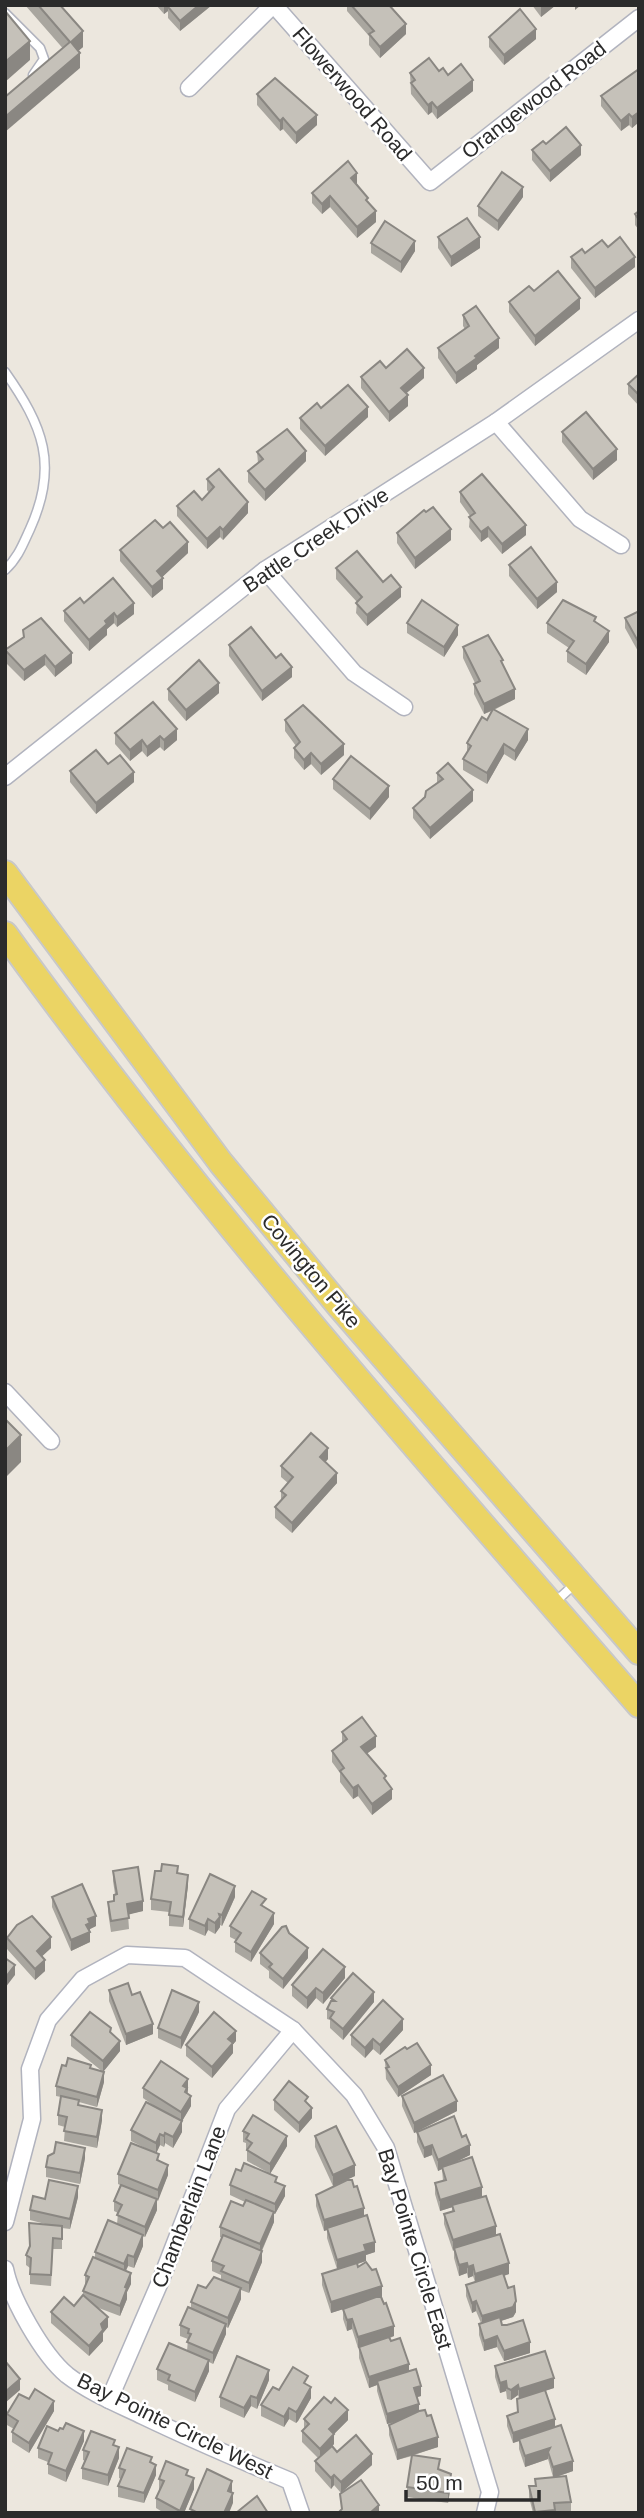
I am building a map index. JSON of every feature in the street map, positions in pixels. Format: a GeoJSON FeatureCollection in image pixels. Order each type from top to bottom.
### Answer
{"type":"FeatureCollection","features":[{"type":"Feature","properties":{"kind":"main road","name":"Covington Pike"},"geometry":{"type":"LineString","coordinates":[[5,873],[220,1163],[253,1227],[377,1403],[639,1705]]}},
{"type":"Feature","properties":{"kind":"main road","name":"Covington Pike"},"geometry":{"type":"LineString","coordinates":[[5,934],[126,1097],[253,1227],[639,1651]]}},
{"type":"Feature","properties":{"kind":"street"},"geometry":{"type":"LineString","coordinates":[[189,88],[274,5]]}},
{"type":"Feature","properties":{"kind":"street","name":"Flowerwood Road"},"geometry":{"type":"LineString","coordinates":[[274,5],[430,182]]}},
{"type":"Feature","properties":{"kind":"street","name":"Orangewood Road"},"geometry":{"type":"LineString","coordinates":[[430,182],[639,18]]}},
{"type":"Feature","properties":{"kind":"street","name":"Battle Creek Drive"},"geometry":{"type":"LineString","coordinates":[[5,777],[265,570],[496,422],[639,320]]}},
{"type":"Feature","properties":{"kind":"street"},"geometry":{"type":"LineString","coordinates":[[496,422],[580,519],[621,545]]}},
{"type":"Feature","properties":{"kind":"street"},"geometry":{"type":"LineString","coordinates":[[265,570],[354,673],[404,707]]}},
{"type":"Feature","properties":{"kind":"street"},"geometry":{"type":"LineString","coordinates":[[5,1391],[51,1441]]}},
{"type":"Feature","properties":{"kind":"street","name":"Bay Pointe Circle East"},"geometry":{"type":"LineString","coordinates":[[5,2222],[32,2119],[30,2069],[48,2020],[83,1979],[127,1955],[185,1958],[293,2030],[354,2095],[386,2148],[490,2493],[485,2513]]}},
{"type":"Feature","properties":{"kind":"street","name":"Chamberlain Lane"},"geometry":{"type":"LineString","coordinates":[[109,2400],[160,2282],[226,2109],[293,2030]]}},
{"type":"Feature","properties":{"kind":"street","name":"Bay Pointe Circle West"},"geometry":{"type":"LineString","coordinates":[[5,2269],[8,2283],[40,2342],[66,2374],[109,2400],[290,2481],[301,2513]]}},
{"type":"Feature","properties":{"kind":"lane"},"geometry":{"type":"LineString","coordinates":[[5,13],[40,48],[44,59],[39,70],[22,85]]}},
{"type":"Feature","properties":{"kind":"lane"},"geometry":{"type":"LineString","coordinates":[[5,372],[30,407],[46,454],[42,504],[16,559],[5,570]]}},
{"type":"Feature","properties":{"kind":"lane"},"geometry":{"type":"LineString","coordinates":[[552,1605],[578,1581]]}},
{"type":"Feature","properties":{"kind":"building"},"geometry":{"type":"Polygon","coordinates":[[[38,5],[60,5],[83,31],[71,42],[80,53],[5,117],[5,97],[70,42],[38,5]]]}},
{"type":"Feature","properties":{"kind":"building"},"geometry":{"type":"Polygon","coordinates":[[[199,5],[180,21],[168,7],[199,5]]]}},
{"type":"Feature","properties":{"kind":"building"},"geometry":{"type":"Polygon","coordinates":[[[351,5],[389,5],[406,24],[380,47],[369,34],[374,31],[351,5]]]}},
{"type":"Feature","properties":{"kind":"building"},"geometry":{"type":"Polygon","coordinates":[[[520,9],[536,29],[504,55],[489,37],[520,9]]]}},
{"type":"Feature","properties":{"kind":"building"},"geometry":{"type":"Polygon","coordinates":[[[5,11],[30,41],[5,62],[5,11]]]}},
{"type":"Feature","properties":{"kind":"building"},"geometry":{"type":"Polygon","coordinates":[[[429,58],[439,71],[443,68],[448,75],[461,64],[473,80],[437,108],[432,102],[428,105],[411,83],[415,80],[410,73],[429,58]]]}},
{"type":"Feature","properties":{"kind":"building"},"geometry":{"type":"Polygon","coordinates":[[[639,69],[639,112],[632,117],[629,114],[621,121],[601,96],[639,69]]]}},
{"type":"Feature","properties":{"kind":"building"},"geometry":{"type":"Polygon","coordinates":[[[275,78],[317,115],[296,133],[283,118],[280,121],[257,94],[275,78]]]}},
{"type":"Feature","properties":{"kind":"building"},"geometry":{"type":"Polygon","coordinates":[[[566,127],[581,145],[550,171],[532,150],[543,141],[546,144],[566,127]]]}},
{"type":"Feature","properties":{"kind":"building"},"geometry":{"type":"Polygon","coordinates":[[[348,161],[357,173],[351,178],[376,211],[357,227],[330,196],[322,204],[312,193],[348,161]]]}},
{"type":"Feature","properties":{"kind":"building"},"geometry":{"type":"Polygon","coordinates":[[[502,172],[523,187],[498,221],[478,206],[502,172]]]}},
{"type":"Feature","properties":{"kind":"building"},"geometry":{"type":"Polygon","coordinates":[[[467,218],[480,237],[451,257],[438,237],[467,218]]]}},
{"type":"Feature","properties":{"kind":"building"},"geometry":{"type":"Polygon","coordinates":[[[385,221],[415,241],[401,262],[371,243],[385,221]]]}},
{"type":"Feature","properties":{"kind":"building"},"geometry":{"type":"Polygon","coordinates":[[[620,237],[635,257],[595,288],[571,257],[582,249],[585,253],[602,240],[608,247],[620,237]]]}},
{"type":"Feature","properties":{"kind":"building"},"geometry":{"type":"Polygon","coordinates":[[[558,271],[580,298],[535,336],[509,302],[529,286],[534,291],[558,271]]]}},
{"type":"Feature","properties":{"kind":"building"},"geometry":{"type":"Polygon","coordinates":[[[476,306],[499,338],[456,373],[438,348],[469,326],[463,315],[476,306]]]}},
{"type":"Feature","properties":{"kind":"building"},"geometry":{"type":"Polygon","coordinates":[[[407,349],[424,368],[401,388],[408,395],[389,412],[361,377],[380,361],[386,368],[407,349]]]}},
{"type":"Feature","properties":{"kind":"building"},"geometry":{"type":"Polygon","coordinates":[[[639,374],[639,395],[628,384],[639,374]]]}},
{"type":"Feature","properties":{"kind":"building"},"geometry":{"type":"Polygon","coordinates":[[[348,385],[368,407],[325,446],[300,418],[317,403],[321,408],[348,385]]]}},
{"type":"Feature","properties":{"kind":"building"},"geometry":{"type":"Polygon","coordinates":[[[586,412],[617,449],[593,469],[562,432],[586,412]]]}},
{"type":"Feature","properties":{"kind":"building"},"geometry":{"type":"Polygon","coordinates":[[[287,429],[306,451],[265,490],[248,471],[263,459],[257,452],[287,429]]]}},
{"type":"Feature","properties":{"kind":"building"},"geometry":{"type":"Polygon","coordinates":[[[219,469],[248,502],[223,530],[220,527],[207,539],[177,506],[194,491],[202,500],[214,487],[207,479],[219,469]]]}},
{"type":"Feature","properties":{"kind":"building"},"geometry":{"type":"Polygon","coordinates":[[[482,474],[526,525],[502,544],[488,527],[481,532],[469,517],[475,513],[460,492],[482,474]]]}},
{"type":"Feature","properties":{"kind":"building"},"geometry":{"type":"Polygon","coordinates":[[[433,507],[451,529],[415,558],[397,533],[424,510],[426,512],[433,507]]]}},
{"type":"Feature","properties":{"kind":"building"},"geometry":{"type":"Polygon","coordinates":[[[155,520],[163,528],[170,522],[188,542],[157,571],[163,578],[152,587],[120,550],[155,520]]]}},
{"type":"Feature","properties":{"kind":"building"},"geometry":{"type":"Polygon","coordinates":[[[531,547],[557,582],[537,599],[509,565],[531,547]]]}},
{"type":"Feature","properties":{"kind":"building"},"geometry":{"type":"Polygon","coordinates":[[[357,551],[383,582],[391,575],[401,587],[367,615],[356,603],[362,597],[336,568],[357,551]]]}},
{"type":"Feature","properties":{"kind":"building"},"geometry":{"type":"Polygon","coordinates":[[[113,578],[134,603],[117,617],[114,613],[105,621],[107,624],[89,640],[64,611],[80,598],[84,603],[113,578]]]}},
{"type":"Feature","properties":{"kind":"building"},"geometry":{"type":"Polygon","coordinates":[[[422,600],[458,625],[444,647],[407,623],[422,600]]]}},
{"type":"Feature","properties":{"kind":"building"},"geometry":{"type":"Polygon","coordinates":[[[563,600],[596,617],[594,621],[609,631],[586,664],[567,651],[574,641],[547,623],[563,600]]]}},
{"type":"Feature","properties":{"kind":"building"},"geometry":{"type":"Polygon","coordinates":[[[639,611],[639,643],[625,618],[639,611]]]}},
{"type":"Feature","properties":{"kind":"building"},"geometry":{"type":"Polygon","coordinates":[[[41,618],[72,653],[55,667],[45,655],[24,670],[5,650],[24,637],[23,630],[41,618]]]}},
{"type":"Feature","properties":{"kind":"building"},"geometry":{"type":"Polygon","coordinates":[[[251,627],[276,658],[281,654],[292,667],[262,691],[229,645],[251,627]]]}},
{"type":"Feature","properties":{"kind":"building"},"geometry":{"type":"Polygon","coordinates":[[[488,635],[503,660],[501,661],[515,689],[484,704],[474,684],[480,681],[463,647],[488,635]]]}},
{"type":"Feature","properties":{"kind":"building"},"geometry":{"type":"Polygon","coordinates":[[[199,660],[219,683],[186,710],[168,689],[199,660]]]}},
{"type":"Feature","properties":{"kind":"building"},"geometry":{"type":"Polygon","coordinates":[[[153,702],[177,729],[164,740],[160,736],[147,747],[142,740],[130,750],[115,733],[153,702]]]}},
{"type":"Feature","properties":{"kind":"building"},"geometry":{"type":"Polygon","coordinates":[[[303,705],[344,744],[321,764],[311,753],[304,760],[294,748],[300,742],[285,720],[303,705]]]}},
{"type":"Feature","properties":{"kind":"building"},"geometry":{"type":"Polygon","coordinates":[[[493,709],[528,729],[515,751],[504,744],[487,773],[463,759],[471,746],[467,743],[482,717],[487,720],[493,709]]]}},
{"type":"Feature","properties":{"kind":"building"},"geometry":{"type":"Polygon","coordinates":[[[96,750],[108,764],[120,755],[134,772],[96,803],[70,771],[96,750]]]}},
{"type":"Feature","properties":{"kind":"building"},"geometry":{"type":"Polygon","coordinates":[[[351,756],[389,786],[370,809],[333,779],[351,756]]]}},
{"type":"Feature","properties":{"kind":"building"},"geometry":{"type":"Polygon","coordinates":[[[448,763],[473,790],[430,828],[413,808],[425,797],[426,791],[443,779],[437,773],[448,763]]]}},
{"type":"Feature","properties":{"kind":"building"},"geometry":{"type":"Polygon","coordinates":[[[5,1419],[21,1435],[5,1451],[5,1419]]]}},
{"type":"Feature","properties":{"kind":"building"},"geometry":{"type":"Polygon","coordinates":[[[311,1433],[328,1448],[320,1457],[337,1473],[292,1523],[275,1507],[286,1495],[281,1491],[293,1477],[281,1466],[311,1433]]]}},
{"type":"Feature","properties":{"kind":"building"},"geometry":{"type":"Polygon","coordinates":[[[362,1717],[376,1736],[361,1747],[386,1776],[384,1778],[392,1789],[372,1804],[358,1785],[353,1788],[340,1771],[344,1768],[332,1751],[347,1739],[342,1732],[362,1717]]]}},
{"type":"Feature","properties":{"kind":"building"},"geometry":{"type":"Polygon","coordinates":[[[162,1864],[178,1866],[177,1873],[188,1875],[183,1917],[169,1915],[171,1902],[151,1899],[155,1871],[161,1871],[162,1864]]]}},
{"type":"Feature","properties":{"kind":"building"},"geometry":{"type":"Polygon","coordinates":[[[138,1867],[143,1901],[127,1904],[129,1918],[111,1921],[108,1902],[114,1901],[114,1895],[117,1894],[113,1871],[138,1867]]]}},
{"type":"Feature","properties":{"kind":"building"},"geometry":{"type":"Polygon","coordinates":[[[210,1874],[235,1886],[222,1915],[219,1914],[220,1917],[215,1923],[208,1919],[205,1926],[189,1919],[210,1874]]]}},
{"type":"Feature","properties":{"kind":"building"},"geometry":{"type":"Polygon","coordinates":[[[82,1884],[96,1916],[88,1919],[90,1923],[86,1925],[90,1932],[71,1940],[52,1897],[82,1884]]]}},
{"type":"Feature","properties":{"kind":"building"},"geometry":{"type":"Polygon","coordinates":[[[252,1891],[266,1899],[261,1905],[274,1913],[251,1952],[235,1942],[241,1933],[230,1926],[252,1891]]]}},
{"type":"Feature","properties":{"kind":"building"},"geometry":{"type":"Polygon","coordinates":[[[32,1916],[51,1937],[37,1951],[45,1960],[35,1969],[7,1938],[17,1925],[32,1916]]]}},
{"type":"Feature","properties":{"kind":"building"},"geometry":{"type":"Polygon","coordinates":[[[286,1926],[289,1933],[308,1948],[283,1979],[269,1967],[272,1964],[260,1953],[282,1927],[286,1926]]]}},
{"type":"Feature","properties":{"kind":"building"},"geometry":{"type":"Polygon","coordinates":[[[323,1949],[345,1967],[323,1993],[316,1988],[307,1998],[292,1985],[323,1949]]]}},
{"type":"Feature","properties":{"kind":"building"},"geometry":{"type":"Polygon","coordinates":[[[5,1958],[15,1965],[5,1978],[5,1958]]]}},
{"type":"Feature","properties":{"kind":"building"},"geometry":{"type":"Polygon","coordinates":[[[353,1973],[374,1992],[343,2029],[330,2018],[334,2012],[327,2009],[331,2001],[335,2001],[331,1998],[353,1973]]]}},
{"type":"Feature","properties":{"kind":"building"},"geometry":{"type":"Polygon","coordinates":[[[128,1983],[132,1995],[140,1992],[153,2024],[126,2034],[109,1990],[128,1983]]]}},
{"type":"Feature","properties":{"kind":"building"},"geometry":{"type":"Polygon","coordinates":[[[172,1990],[199,2002],[181,2038],[158,2028],[172,1990]]]}},
{"type":"Feature","properties":{"kind":"building"},"geometry":{"type":"Polygon","coordinates":[[[383,2000],[403,2019],[380,2045],[373,2039],[365,2048],[351,2035],[383,2000]]]}},
{"type":"Feature","properties":{"kind":"building"},"geometry":{"type":"Polygon","coordinates":[[[90,2012],[111,2028],[110,2032],[120,2041],[103,2061],[71,2035],[90,2012]]]}},
{"type":"Feature","properties":{"kind":"building"},"geometry":{"type":"Polygon","coordinates":[[[214,2012],[236,2031],[228,2039],[233,2043],[212,2067],[186,2045],[214,2012]]]}},
{"type":"Feature","properties":{"kind":"building"},"geometry":{"type":"Polygon","coordinates":[[[417,2043],[431,2065],[398,2087],[386,2068],[389,2067],[385,2060],[417,2043]]]}},
{"type":"Feature","properties":{"kind":"building"},"geometry":{"type":"Polygon","coordinates":[[[68,2058],[104,2072],[97,2097],[56,2086],[62,2065],[66,2066],[68,2058]]]}},
{"type":"Feature","properties":{"kind":"building"},"geometry":{"type":"Polygon","coordinates":[[[161,2061],[188,2079],[183,2086],[187,2088],[185,2092],[191,2096],[181,2112],[143,2088],[161,2061]]]}},
{"type":"Feature","properties":{"kind":"building"},"geometry":{"type":"Polygon","coordinates":[[[443,2075],[457,2101],[414,2123],[402,2096],[443,2075]]]}},
{"type":"Feature","properties":{"kind":"building"},"geometry":{"type":"Polygon","coordinates":[[[289,2081],[308,2097],[305,2101],[312,2108],[299,2123],[274,2100],[289,2081]]]}},
{"type":"Feature","properties":{"kind":"building"},"geometry":{"type":"Polygon","coordinates":[[[61,2096],[79,2100],[78,2105],[102,2110],[97,2137],[64,2131],[67,2117],[58,2115],[61,2096]]]}},
{"type":"Feature","properties":{"kind":"building"},"geometry":{"type":"Polygon","coordinates":[[[146,2102],[182,2121],[173,2137],[160,2134],[156,2143],[131,2130],[146,2102]]]}},
{"type":"Feature","properties":{"kind":"building"},"geometry":{"type":"Polygon","coordinates":[[[253,2115],[287,2136],[270,2164],[247,2150],[252,2143],[246,2139],[249,2134],[243,2131],[253,2115]]]}},
{"type":"Feature","properties":{"kind":"building"},"geometry":{"type":"Polygon","coordinates":[[[454,2116],[462,2137],[466,2135],[470,2145],[438,2160],[432,2145],[424,2148],[417,2132],[454,2116]]]}},
{"type":"Feature","properties":{"kind":"building"},"geometry":{"type":"Polygon","coordinates":[[[336,2126],[355,2165],[333,2175],[315,2136],[336,2126]]]}},
{"type":"Feature","properties":{"kind":"building"},"geometry":{"type":"Polygon","coordinates":[[[56,2142],[85,2148],[80,2173],[46,2167],[48,2156],[54,2153],[56,2142]]]}},
{"type":"Feature","properties":{"kind":"building"},"geometry":{"type":"Polygon","coordinates":[[[131,2143],[159,2154],[157,2160],[168,2165],[158,2190],[118,2174],[131,2143]]]}},
{"type":"Feature","properties":{"kind":"building"},"geometry":{"type":"Polygon","coordinates":[[[472,2157],[482,2187],[440,2200],[435,2183],[446,2180],[442,2167],[472,2157]]]}},
{"type":"Feature","properties":{"kind":"building"},"geometry":{"type":"Polygon","coordinates":[[[244,2163],[277,2177],[275,2182],[285,2186],[275,2204],[230,2185],[236,2169],[241,2171],[244,2163]]]}},
{"type":"Feature","properties":{"kind":"building"},"geometry":{"type":"Polygon","coordinates":[[[49,2180],[78,2186],[70,2219],[30,2210],[33,2196],[45,2199],[49,2180]]]}},
{"type":"Feature","properties":{"kind":"building"},"geometry":{"type":"Polygon","coordinates":[[[352,2180],[354,2187],[357,2186],[364,2208],[324,2220],[316,2195],[352,2180]]]}},
{"type":"Feature","properties":{"kind":"building"},"geometry":{"type":"Polygon","coordinates":[[[121,2185],[157,2199],[145,2227],[117,2215],[122,2205],[114,2201],[121,2185]]]}},
{"type":"Feature","properties":{"kind":"building"},"geometry":{"type":"Polygon","coordinates":[[[486,2196],[496,2226],[453,2240],[444,2214],[454,2211],[452,2205],[486,2196]]]}},
{"type":"Feature","properties":{"kind":"building"},"geometry":{"type":"Polygon","coordinates":[[[246,2200],[274,2212],[260,2244],[220,2227],[231,2201],[243,2206],[246,2200]]]}},
{"type":"Feature","properties":{"kind":"building"},"geometry":{"type":"Polygon","coordinates":[[[367,2215],[375,2242],[364,2245],[366,2251],[337,2260],[327,2228],[367,2215]]]}},
{"type":"Feature","properties":{"kind":"building"},"geometry":{"type":"Polygon","coordinates":[[[108,2220],[143,2235],[134,2257],[128,2255],[124,2264],[95,2252],[108,2220]]]}},
{"type":"Feature","properties":{"kind":"building"},"geometry":{"type":"Polygon","coordinates":[[[29,2223],[62,2226],[62,2239],[53,2238],[51,2275],[30,2274],[31,2258],[26,2255],[30,2246],[29,2223]]]}},
{"type":"Feature","properties":{"kind":"building"},"geometry":{"type":"Polygon","coordinates":[[[500,2234],[509,2263],[475,2274],[473,2265],[459,2265],[454,2248],[500,2234]]]}},
{"type":"Feature","properties":{"kind":"building"},"geometry":{"type":"Polygon","coordinates":[[[223,2235],[262,2251],[249,2283],[221,2271],[224,2266],[212,2261],[223,2235]]]}},
{"type":"Feature","properties":{"kind":"building"},"geometry":{"type":"Polygon","coordinates":[[[93,2257],[131,2273],[120,2306],[83,2291],[89,2277],[85,2275],[93,2257]]]}},
{"type":"Feature","properties":{"kind":"building"},"geometry":{"type":"Polygon","coordinates":[[[366,2262],[372,2270],[376,2269],[382,2286],[331,2302],[322,2274],[357,2263],[358,2267],[366,2262]]]}},
{"type":"Feature","properties":{"kind":"building"},"geometry":{"type":"Polygon","coordinates":[[[503,2273],[508,2288],[514,2286],[516,2301],[513,2307],[482,2316],[476,2301],[472,2303],[466,2285],[503,2273]]]}},
{"type":"Feature","properties":{"kind":"building"},"geometry":{"type":"Polygon","coordinates":[[[214,2277],[241,2288],[228,2318],[191,2302],[198,2285],[206,2288],[214,2277]]]}},
{"type":"Feature","properties":{"kind":"building"},"geometry":{"type":"Polygon","coordinates":[[[83,2295],[108,2317],[101,2324],[103,2330],[89,2346],[51,2312],[64,2297],[74,2306],[83,2295]]]}},
{"type":"Feature","properties":{"kind":"building"},"geometry":{"type":"Polygon","coordinates":[[[381,2297],[384,2304],[386,2303],[394,2326],[358,2337],[352,2319],[347,2320],[343,2309],[381,2297]]]}},
{"type":"Feature","properties":{"kind":"building"},"geometry":{"type":"Polygon","coordinates":[[[188,2307],[226,2324],[213,2353],[187,2342],[191,2334],[188,2333],[189,2329],[180,2325],[188,2307]]]}},
{"type":"Feature","properties":{"kind":"building"},"geometry":{"type":"Polygon","coordinates":[[[500,2317],[502,2325],[523,2320],[530,2342],[504,2351],[497,2336],[484,2341],[479,2324],[500,2317]]]}},
{"type":"Feature","properties":{"kind":"building"},"geometry":{"type":"Polygon","coordinates":[[[389,2337],[391,2341],[400,2338],[409,2364],[369,2377],[359,2347],[389,2337]]]}},
{"type":"Feature","properties":{"kind":"building"},"geometry":{"type":"Polygon","coordinates":[[[169,2343],[209,2360],[195,2392],[168,2380],[170,2375],[157,2369],[169,2343]]]}},
{"type":"Feature","properties":{"kind":"building"},"geometry":{"type":"Polygon","coordinates":[[[545,2351],[554,2378],[519,2389],[518,2385],[511,2390],[507,2388],[506,2381],[500,2383],[495,2366],[545,2351]]]}},
{"type":"Feature","properties":{"kind":"building"},"geometry":{"type":"Polygon","coordinates":[[[237,2356],[269,2370],[257,2398],[251,2396],[244,2408],[220,2397],[237,2356]]]}},
{"type":"Feature","properties":{"kind":"building"},"geometry":{"type":"Polygon","coordinates":[[[5,2361],[20,2379],[5,2392],[5,2361]]]}},
{"type":"Feature","properties":{"kind":"building"},"geometry":{"type":"Polygon","coordinates":[[[293,2367],[308,2376],[304,2383],[311,2387],[298,2410],[296,2412],[289,2408],[284,2417],[261,2405],[273,2387],[279,2390],[293,2367]]]}},
{"type":"Feature","properties":{"kind":"building"},"geometry":{"type":"Polygon","coordinates":[[[416,2369],[421,2386],[414,2388],[419,2404],[387,2414],[377,2381],[416,2369]]]}},
{"type":"Feature","properties":{"kind":"building"},"geometry":{"type":"Polygon","coordinates":[[[35,2389],[54,2401],[29,2443],[12,2432],[18,2421],[7,2414],[19,2394],[29,2399],[35,2389]]]}},
{"type":"Feature","properties":{"kind":"building"},"geometry":{"type":"Polygon","coordinates":[[[545,2390],[555,2419],[513,2433],[507,2416],[518,2412],[517,2399],[545,2390]]]}},
{"type":"Feature","properties":{"kind":"building"},"geometry":{"type":"Polygon","coordinates":[[[324,2397],[331,2403],[335,2398],[348,2410],[329,2429],[334,2434],[320,2449],[302,2431],[309,2424],[304,2419],[324,2397]]]}},
{"type":"Feature","properties":{"kind":"building"},"geometry":{"type":"Polygon","coordinates":[[[425,2410],[427,2416],[431,2415],[438,2437],[397,2450],[389,2425],[425,2410]]]}},
{"type":"Feature","properties":{"kind":"building"},"geometry":{"type":"Polygon","coordinates":[[[66,2423],[84,2431],[66,2471],[48,2464],[52,2453],[38,2448],[47,2426],[58,2431],[63,2429],[66,2423]]]}},
{"type":"Feature","properties":{"kind":"building"},"geometry":{"type":"Polygon","coordinates":[[[561,2425],[573,2461],[553,2467],[548,2452],[550,2448],[525,2456],[519,2439],[561,2425]]]}},
{"type":"Feature","properties":{"kind":"building"},"geometry":{"type":"Polygon","coordinates":[[[91,2431],[115,2440],[113,2445],[119,2447],[108,2475],[82,2468],[89,2452],[83,2450],[91,2431]]]}},
{"type":"Feature","properties":{"kind":"building"},"geometry":{"type":"Polygon","coordinates":[[[356,2435],[372,2454],[341,2482],[334,2475],[331,2478],[315,2461],[332,2446],[337,2452],[356,2435]]]}},
{"type":"Feature","properties":{"kind":"building"},"geometry":{"type":"Polygon","coordinates":[[[127,2448],[152,2457],[150,2462],[156,2465],[144,2493],[118,2486],[125,2470],[119,2468],[127,2448]]]}},
{"type":"Feature","properties":{"kind":"building"},"geometry":{"type":"Polygon","coordinates":[[[412,2455],[440,2459],[438,2469],[451,2474],[448,2493],[407,2487],[412,2455]]]}},
{"type":"Feature","properties":{"kind":"building"},"geometry":{"type":"Polygon","coordinates":[[[166,2461],[188,2470],[186,2475],[194,2478],[180,2511],[156,2498],[164,2481],[159,2479],[166,2461]]]}},
{"type":"Feature","properties":{"kind":"building"},"geometry":{"type":"Polygon","coordinates":[[[207,2469],[232,2481],[228,2491],[233,2493],[224,2513],[198,2513],[190,2509],[207,2469]]]}},
{"type":"Feature","properties":{"kind":"building"},"geometry":{"type":"Polygon","coordinates":[[[566,2476],[571,2502],[554,2503],[555,2510],[535,2512],[529,2486],[536,2486],[535,2479],[566,2476]]]}},
{"type":"Feature","properties":{"kind":"building"},"geometry":{"type":"Polygon","coordinates":[[[361,2480],[379,2505],[370,2513],[338,2513],[342,2509],[340,2494],[361,2480]]]}},
{"type":"Feature","properties":{"kind":"building"},"geometry":{"type":"Polygon","coordinates":[[[257,2496],[268,2513],[236,2513],[257,2496]]]}}]}
